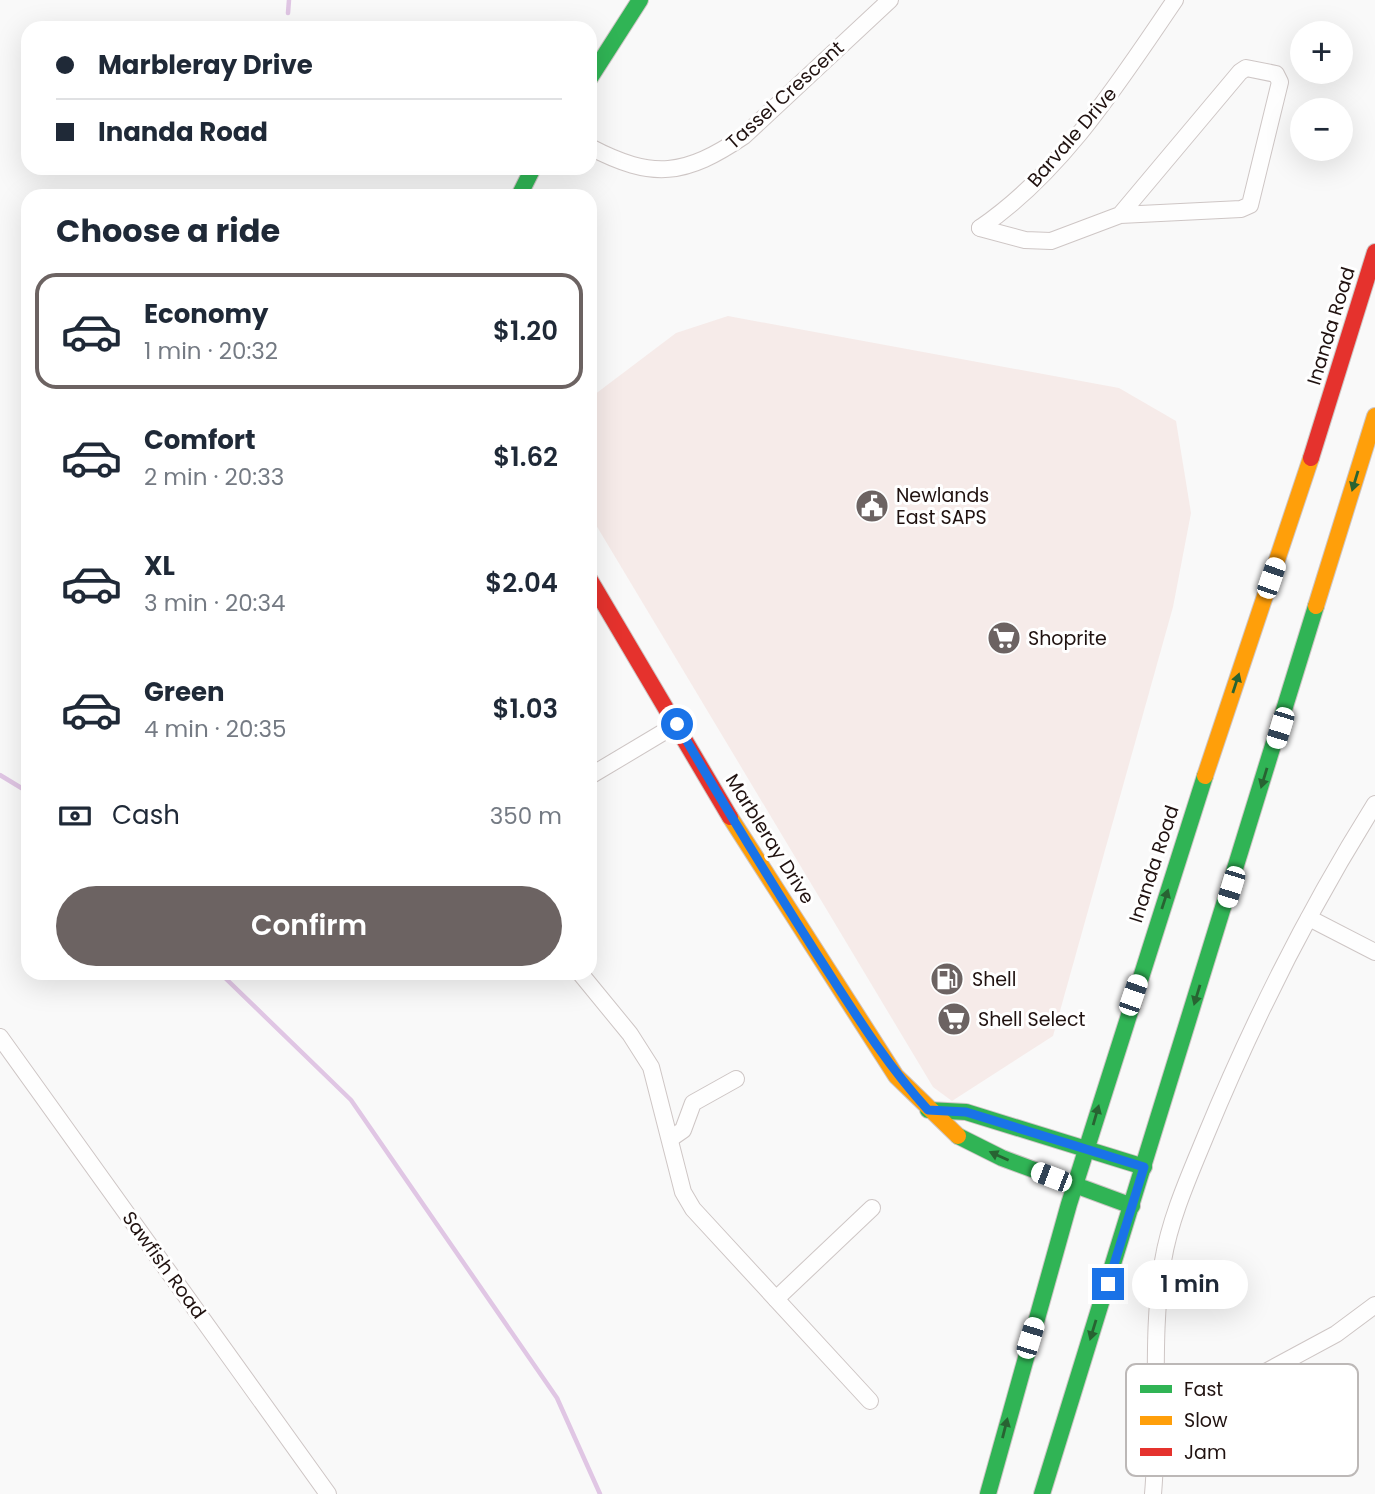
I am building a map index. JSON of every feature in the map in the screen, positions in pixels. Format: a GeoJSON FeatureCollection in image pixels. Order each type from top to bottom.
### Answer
{"type":"FeatureCollection","features":[{"type":"Feature","properties":{"kind":"main road"},"geometry":{"type":"LineString","coordinates":[[597,67],[640,0]]}},
{"type":"Feature","properties":{"kind":"main road","name":"Inanda Road"},"geometry":{"type":"LineString","coordinates":[[988,1494],[1015,1388],[1116,1047],[1349,343],[1375,252]]}},
{"type":"Feature","properties":{"kind":"main road"},"geometry":{"type":"LineString","coordinates":[[1042,1494],[1375,415]]}},
{"type":"Feature","properties":{"kind":"main road","name":"Marbleray Drive"},"geometry":{"type":"LineString","coordinates":[[597,592],[758,864],[896,1076],[955,1135],[1074,1186],[1132,1206]]}},
{"type":"Feature","properties":{"kind":"main road"},"geometry":{"type":"LineString","coordinates":[[928,1110],[966,1112],[1144,1167]]}},
{"type":"Feature","properties":{"kind":"street","name":"Tassel Crescent"},"geometry":{"type":"LineString","coordinates":[[597,151],[623,164],[652,170],[676,168],[723,151],[744,136],[890,0]]}},
{"type":"Feature","properties":{"kind":"street","name":"Barvale Drive"},"geometry":{"type":"LineString","coordinates":[[1120,215],[1051,241],[1025,240],[980,228],[1019,197],[1099,110],[1175,0]]}},
{"type":"Feature","properties":{"kind":"street"},"geometry":{"type":"LineString","coordinates":[[1246,68],[1276,74],[1280,82],[1250,205],[1241,209],[1120,215],[1240,72],[1246,68]]}},
{"type":"Feature","properties":{"kind":"street"},"geometry":{"type":"LineString","coordinates":[[597,772],[677,724]]}},
{"type":"Feature","properties":{"kind":"street"},"geometry":{"type":"LineString","coordinates":[[1156,1364],[1163,1259],[1188,1179],[1225,1090],[1309,918],[1375,804]]}},
{"type":"Feature","properties":{"kind":"street"},"geometry":{"type":"LineString","coordinates":[[1309,918],[1375,952]]}},
{"type":"Feature","properties":{"kind":"street"},"geometry":{"type":"LineString","coordinates":[[585,980],[647,1059],[655,1077],[683,1192],[693,1209],[870,1401]]}},
{"type":"Feature","properties":{"kind":"street","name":"Sawfish Road"},"geometry":{"type":"LineString","coordinates":[[0,1037],[328,1494]]}},
{"type":"Feature","properties":{"kind":"street"},"geometry":{"type":"LineString","coordinates":[[670,1139],[683,1130],[696,1099],[736,1079]]}},
{"type":"Feature","properties":{"kind":"street"},"geometry":{"type":"LineString","coordinates":[[776,1299],[872,1208]]}},
{"type":"Feature","properties":{"kind":"street"},"geometry":{"type":"LineString","coordinates":[[1280,1364],[1336,1334],[1375,1305]]}},
{"type":"Feature","properties":{"kind":"street"},"geometry":{"type":"LineString","coordinates":[[1153,1476],[1153,1494]]}},
{"type":"Feature","properties":{"kind":"shaded area"},"geometry":{"type":"Polygon","coordinates":[[[728,316],[1119,388],[1176,421],[1191,513],[1173,607],[1053,1036],[952,1101],[933,1087],[597,527],[597,393],[676,333],[728,316]]]}},
{"type":"Feature","properties":{"kind":"waterway"},"geometry":{"type":"LineString","coordinates":[[288,13],[289,0]]}},
{"type":"Feature","properties":{"kind":"waterway"},"geometry":{"type":"LineString","coordinates":[[0,775],[21,788]]}},
{"type":"Feature","properties":{"kind":"waterway"},"geometry":{"type":"LineString","coordinates":[[227,980],[351,1100],[557,1398],[600,1494]]}},
{"type":"Feature","properties":{"kind":"traffic: fast"},"geometry":{"type":"LineString","coordinates":[[597,67],[640,0]]}},
{"type":"Feature","properties":{"kind":"traffic: fast"},"geometry":{"type":"LineString","coordinates":[[522,189],[530,175]]}},
{"type":"Feature","properties":{"kind":"traffic: fast"},"geometry":{"type":"LineString","coordinates":[[1042,1494],[1316,606]]}},
{"type":"Feature","properties":{"kind":"traffic: fast"},"geometry":{"type":"LineString","coordinates":[[988,1494],[1069,1204],[1205,776]]}},
{"type":"Feature","properties":{"kind":"traffic: fast"},"geometry":{"type":"LineString","coordinates":[[928,1110],[966,1112],[1144,1167]]}},
{"type":"Feature","properties":{"kind":"traffic: fast"},"geometry":{"type":"LineString","coordinates":[[958,1136],[1002,1158],[1132,1206]]}},
{"type":"Feature","properties":{"kind":"traffic: slow"},"geometry":{"type":"LineString","coordinates":[[1316,606],[1375,416]]}},
{"type":"Feature","properties":{"kind":"traffic: slow"},"geometry":{"type":"LineString","coordinates":[[1205,776],[1311,458]]}},
{"type":"Feature","properties":{"kind":"traffic: slow"},"geometry":{"type":"LineString","coordinates":[[730,817],[896,1076],[958,1136]]}},
{"type":"Feature","properties":{"kind":"traffic: jam"},"geometry":{"type":"LineString","coordinates":[[1311,458],[1375,252]]}},
{"type":"Feature","properties":{"kind":"traffic: jam"},"geometry":{"type":"LineString","coordinates":[[597,592],[730,817]]}},
{"type":"Feature","properties":{"kind":"place","name":"Newlands East SAPS"},"geometry":{"type":"Point","coordinates":[872,506]}},
{"type":"Feature","properties":{"kind":"place","name":"Shoprite"},"geometry":{"type":"Point","coordinates":[1004,638]}},
{"type":"Feature","properties":{"kind":"place","name":"Shell"},"geometry":{"type":"Point","coordinates":[947,979]}},
{"type":"Feature","properties":{"kind":"place","name":"Shell Select"},"geometry":{"type":"Point","coordinates":[954,1019]}},
{"type":"Feature","properties":{"kind":"route"},"geometry":{"type":"LineString","coordinates":[[677,724],[758,864],[896,1076],[928,1110],[966,1112],[1144,1167],[1108,1284]]}}]}
